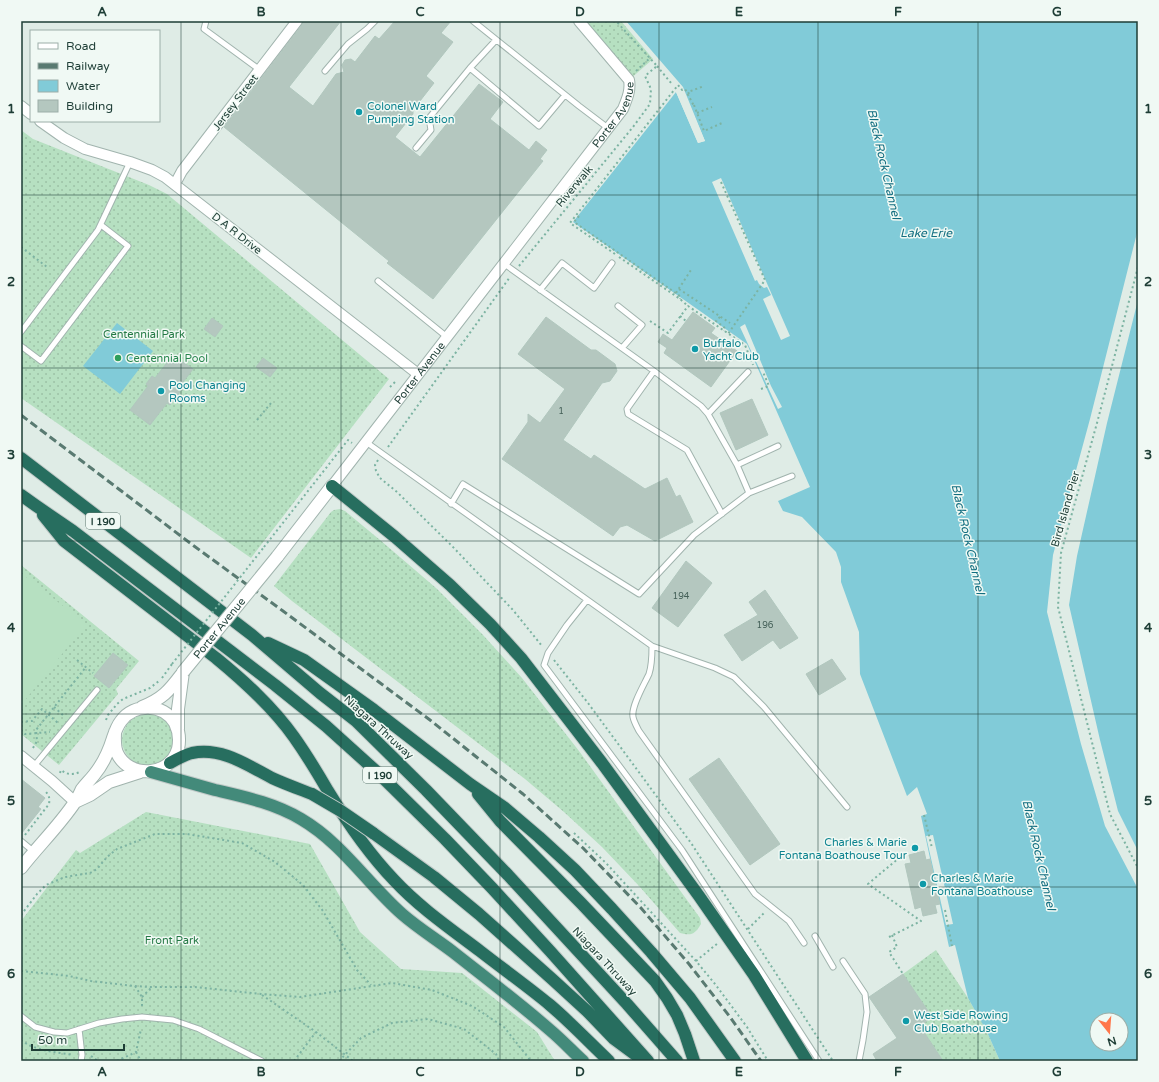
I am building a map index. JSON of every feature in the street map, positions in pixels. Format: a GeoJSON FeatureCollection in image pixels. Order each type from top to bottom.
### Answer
{"type":"FeatureCollection","features":[{"type":"Feature","properties":{"kind":"highway","name":"Niagara Thruway"},"geometry":{"type":"LineString","coordinates":[[21,458],[252,635],[320,693],[356,721],[426,790],[513,881],[627,1004],[677,1061]]}},
{"type":"Feature","properties":{"kind":"highway"},"geometry":{"type":"LineString","coordinates":[[332,486],[395,537],[450,585],[490,624],[521,658],[602,764],[754,975],[807,1061]]}},
{"type":"Feature","properties":{"kind":"highway","name":"I 190"},"geometry":{"type":"LineString","coordinates":[[21,495],[73,531],[275,685],[326,726],[372,767],[492,888],[648,1061]]}},
{"type":"Feature","properties":{"kind":"highway"},"geometry":{"type":"LineString","coordinates":[[35,505],[64,541],[216,658],[273,709],[310,759],[353,831],[369,852],[416,902],[549,1004],[609,1061]]}},
{"type":"Feature","properties":{"kind":"highway"},"geometry":{"type":"LineString","coordinates":[[252,635],[304,660],[387,720],[470,784],[505,808],[539,837],[575,870],[612,908],[651,952],[690,998],[735,1061]]}},
{"type":"Feature","properties":{"kind":"highway"},"geometry":{"type":"LineString","coordinates":[[170,763],[192,753],[210,751],[222,754],[236,758],[274,778],[312,794],[341,811],[434,877],[478,914],[581,1006],[614,1039],[644,1061]]}},
{"type":"Feature","properties":{"kind":"highway"},"geometry":{"type":"LineString","coordinates":[[146,772],[256,800],[280,808],[307,823],[338,846],[373,885],[403,915],[551,1030],[583,1061]]}},
{"type":"Feature","properties":{"kind":"highway"},"geometry":{"type":"LineString","coordinates":[[470,784],[500,822],[581,903],[655,981],[677,1015],[694,1061]]}},
{"type":"Feature","properties":{"kind":"street","name":"Jersey Street"},"geometry":{"type":"LineString","coordinates":[[175,184],[182,171],[297,21]]}},
{"type":"Feature","properties":{"kind":"street","name":"Porter Avenue"},"geometry":{"type":"LineString","coordinates":[[21,868],[76,802],[83,789],[95,774],[103,762],[120,721],[128,713],[158,700],[165,694],[277,557],[623,109],[629,92],[629,80],[579,21]]}},
{"type":"Feature","properties":{"kind":"street"},"geometry":{"type":"LineString","coordinates":[[21,106],[30,113]]}},
{"type":"Feature","properties":{"kind":"street","name":"D A R Drive"},"geometry":{"type":"LineString","coordinates":[[41,122],[64,138],[85,149],[130,162],[152,170],[165,177],[418,374]]}},
{"type":"Feature","properties":{"kind":"street"},"geometry":{"type":"LineString","coordinates":[[170,763],[176,754],[179,743],[178,708],[183,672]]}},
{"type":"Feature","properties":{"kind":"street"},"geometry":{"type":"LineString","coordinates":[[139,708],[149,707],[168,715],[174,722],[178,732]]}},
{"type":"Feature","properties":{"kind":"street"},"geometry":{"type":"LineString","coordinates":[[115,732],[114,742],[122,761],[131,768],[146,772]]}},
{"type":"Feature","properties":{"kind":"street"},"geometry":{"type":"LineString","coordinates":[[21,756],[76,802]]}},
{"type":"Feature","properties":{"kind":"street","name":"Porter Avenue"},"geometry":{"type":"LineString","coordinates":[[76,802],[90,795],[109,782],[161,769],[170,763]]}},
{"type":"Feature","properties":{"kind":"lane"},"geometry":{"type":"LineString","coordinates":[[206,21],[204,29],[260,70]]}},
{"type":"Feature","properties":{"kind":"lane"},"geometry":{"type":"LineString","coordinates":[[325,71],[348,44],[367,30],[375,21]]}},
{"type":"Feature","properties":{"kind":"lane"},"geometry":{"type":"LineString","coordinates":[[472,21],[608,128]]}},
{"type":"Feature","properties":{"kind":"lane"},"geometry":{"type":"LineString","coordinates":[[416,148],[431,130],[429,118],[470,68],[496,40]]}},
{"type":"Feature","properties":{"kind":"lane"},"geometry":{"type":"LineString","coordinates":[[470,68],[539,126],[565,95]]}},
{"type":"Feature","properties":{"kind":"lane"},"geometry":{"type":"LineString","coordinates":[[21,332],[98,230],[130,162]]}},
{"type":"Feature","properties":{"kind":"lane"},"geometry":{"type":"LineString","coordinates":[[21,346],[41,361],[128,246],[101,225]]}},
{"type":"Feature","properties":{"kind":"lane"},"geometry":{"type":"LineString","coordinates":[[540,290],[562,262],[594,288],[612,263]]}},
{"type":"Feature","properties":{"kind":"lane"},"geometry":{"type":"LineString","coordinates":[[503,263],[701,406],[708,414],[737,465],[749,493]]}},
{"type":"Feature","properties":{"kind":"lane"},"geometry":{"type":"LineString","coordinates":[[378,281],[447,337]]}},
{"type":"Feature","properties":{"kind":"lane"},"geometry":{"type":"LineString","coordinates":[[618,306],[642,325],[622,348]]}},
{"type":"Feature","properties":{"kind":"lane"},"geometry":{"type":"LineString","coordinates":[[654,371],[627,409],[628,414],[687,450],[722,514]]}},
{"type":"Feature","properties":{"kind":"lane"},"geometry":{"type":"LineString","coordinates":[[708,414],[748,372]]}},
{"type":"Feature","properties":{"kind":"lane"},"geometry":{"type":"LineString","coordinates":[[366,442],[652,646],[734,676],[764,707],[847,807]]}},
{"type":"Feature","properties":{"kind":"lane"},"geometry":{"type":"LineString","coordinates":[[737,465],[778,446]]}},
{"type":"Feature","properties":{"kind":"lane"},"geometry":{"type":"LineString","coordinates":[[451,504],[463,484],[639,594],[694,535],[749,493],[792,476]]}},
{"type":"Feature","properties":{"kind":"lane"},"geometry":{"type":"LineString","coordinates":[[587,600],[548,653],[544,665],[682,850],[819,1061]]}},
{"type":"Feature","properties":{"kind":"lane"},"geometry":{"type":"LineString","coordinates":[[652,646],[650,672],[634,705],[633,716],[639,731],[755,894],[789,921],[804,943]]}},
{"type":"Feature","properties":{"kind":"lane"},"geometry":{"type":"LineString","coordinates":[[34,766],[97,690]]}},
{"type":"Feature","properties":{"kind":"lane"},"geometry":{"type":"LineString","coordinates":[[21,841],[34,852]]}},
{"type":"Feature","properties":{"kind":"lane"},"geometry":{"type":"LineString","coordinates":[[815,936],[833,966]]}},
{"type":"Feature","properties":{"kind":"lane"},"geometry":{"type":"LineString","coordinates":[[843,960],[865,994],[868,1012],[859,1061]]}},
{"type":"Feature","properties":{"kind":"lane"},"geometry":{"type":"LineString","coordinates":[[21,1016],[35,1027],[54,1032],[67,1033],[114,1020],[142,1017],[173,1020],[199,1029],[262,1061]]}},
{"type":"Feature","properties":{"kind":"lane"},"geometry":{"type":"LineString","coordinates":[[80,1029],[81,1061]]}},
{"type":"Feature","properties":{"kind":"path"},"geometry":{"type":"LineString","coordinates":[[616,21],[671,83]]}},
{"type":"Feature","properties":{"kind":"path"},"geometry":{"type":"LineString","coordinates":[[635,71],[650,58]]}},
{"type":"Feature","properties":{"kind":"path","name":"Riverwalk"},"geometry":{"type":"LineString","coordinates":[[518,267],[633,127],[650,104],[651,89],[645,76],[657,66]]}},
{"type":"Feature","properties":{"kind":"path"},"geometry":{"type":"LineString","coordinates":[[694,106],[686,89],[682,90],[678,86],[570,223],[745,345],[753,364],[748,372]]}},
{"type":"Feature","properties":{"kind":"path"},"geometry":{"type":"LineString","coordinates":[[704,86],[688,92],[704,131],[722,123]]}},
{"type":"Feature","properties":{"kind":"path"},"geometry":{"type":"LineString","coordinates":[[697,113],[712,107]]}},
{"type":"Feature","properties":{"kind":"path"},"geometry":{"type":"LineString","coordinates":[[721,182],[765,280],[728,334]]}},
{"type":"Feature","properties":{"kind":"path"},"geometry":{"type":"LineString","coordinates":[[579,216],[574,222],[681,297],[680,299]]}},
{"type":"Feature","properties":{"kind":"path"},"geometry":{"type":"LineString","coordinates":[[21,247],[47,267]]}},
{"type":"Feature","properties":{"kind":"path","name":"Bird Island Pier"},"geometry":{"type":"LineString","coordinates":[[1138,267],[1061,552],[1058,607],[1110,814],[1138,868]]}},
{"type":"Feature","properties":{"kind":"path"},"geometry":{"type":"LineString","coordinates":[[676,294],[691,270]]}},
{"type":"Feature","properties":{"kind":"path"},"geometry":{"type":"LineString","coordinates":[[387,448],[507,280]]}},
{"type":"Feature","properties":{"kind":"path"},"geometry":{"type":"LineString","coordinates":[[679,289],[730,323]]}},
{"type":"Feature","properties":{"kind":"path"},"geometry":{"type":"LineString","coordinates":[[650,321],[668,333],[688,306]]}},
{"type":"Feature","properties":{"kind":"path"},"geometry":{"type":"LineString","coordinates":[[680,316],[686,321]]}},
{"type":"Feature","properties":{"kind":"path"},"geometry":{"type":"LineString","coordinates":[[720,317],[716,321],[725,328],[724,331]]}},
{"type":"Feature","properties":{"kind":"path"},"geometry":{"type":"LineString","coordinates":[[761,388],[768,386],[763,372]]}},
{"type":"Feature","properties":{"kind":"path"},"geometry":{"type":"LineString","coordinates":[[390,387],[395,382]]}},
{"type":"Feature","properties":{"kind":"path"},"geometry":{"type":"LineString","coordinates":[[258,420],[271,403]]}},
{"type":"Feature","properties":{"kind":"path"},"geometry":{"type":"LineString","coordinates":[[172,664],[348,440],[350,442]]}},
{"type":"Feature","properties":{"kind":"path"},"geometry":{"type":"LineString","coordinates":[[77,660],[93,673]]}},
{"type":"Feature","properties":{"kind":"path"},"geometry":{"type":"LineString","coordinates":[[32,748],[37,741],[36,730],[86,667]]}},
{"type":"Feature","properties":{"kind":"path"},"geometry":{"type":"LineString","coordinates":[[54,707],[64,716]]}},
{"type":"Feature","properties":{"kind":"path"},"geometry":{"type":"LineString","coordinates":[[21,722],[32,721],[42,709],[58,722]]}},
{"type":"Feature","properties":{"kind":"path"},"geometry":{"type":"LineString","coordinates":[[21,730],[25,734],[50,732]]}},
{"type":"Feature","properties":{"kind":"path"},"geometry":{"type":"LineString","coordinates":[[21,841],[49,804],[49,795],[44,791],[47,788]]}},
{"type":"Feature","properties":{"kind":"path"},"geometry":{"type":"LineString","coordinates":[[924,815],[932,848]]}},
{"type":"Feature","properties":{"kind":"path"},"geometry":{"type":"LineString","coordinates":[[574,833],[606,863],[696,961],[742,1021],[768,1061]]}},
{"type":"Feature","properties":{"kind":"path"},"geometry":{"type":"LineString","coordinates":[[21,915],[46,885],[65,877],[90,873],[98,869],[107,857],[117,849],[155,834],[187,834],[242,843],[276,862],[303,885],[323,911],[357,970],[371,985]]}},
{"type":"Feature","properties":{"kind":"path"},"geometry":{"type":"LineString","coordinates":[[889,937],[921,921],[868,884],[906,852]]}},
{"type":"Feature","properties":{"kind":"path"},"geometry":{"type":"LineString","coordinates":[[945,910],[952,946]]}},
{"type":"Feature","properties":{"kind":"path"},"geometry":{"type":"LineString","coordinates":[[748,929],[760,917]]}},
{"type":"Feature","properties":{"kind":"path"},"geometry":{"type":"LineString","coordinates":[[892,935],[897,947],[889,952],[903,974]]}},
{"type":"Feature","properties":{"kind":"path"},"geometry":{"type":"LineString","coordinates":[[696,961],[726,936]]}},
{"type":"Feature","properties":{"kind":"path"},"geometry":{"type":"LineString","coordinates":[[21,971],[69,976],[92,981],[134,986],[195,987],[300,997],[392,983],[432,990],[472,1006],[504,1028],[531,1061]]}},
{"type":"Feature","properties":{"kind":"path"},"geometry":{"type":"LineString","coordinates":[[134,986],[142,997],[142,1007]]}},
{"type":"Feature","properties":{"kind":"path"},"geometry":{"type":"LineString","coordinates":[[142,997],[151,987]]}},
{"type":"Feature","properties":{"kind":"path"},"geometry":{"type":"LineString","coordinates":[[261,994],[316,1032],[353,1061]]}},
{"type":"Feature","properties":{"kind":"path"},"geometry":{"type":"LineString","coordinates":[[339,1061],[344,1054],[361,1038],[392,1023],[428,1020],[464,1029],[496,1054],[499,1061]]}},
{"type":"Feature","properties":{"kind":"path"},"geometry":{"type":"LineString","coordinates":[[141,1029],[136,1052],[141,1061]]}},
{"type":"Feature","properties":{"kind":"path"},"geometry":{"type":"LineString","coordinates":[[294,1061],[316,1032]]}},
{"type":"Feature","properties":{"kind":"path"},"geometry":{"type":"LineString","coordinates":[[21,1040],[26,1044],[37,1048],[74,1055]]}},
{"type":"Feature","properties":{"kind":"path"},"geometry":{"type":"LineString","coordinates":[[117,1061],[136,1052]]}},
{"type":"Feature","properties":{"kind":"path"},"geometry":{"type":"LineString","coordinates":[[91,1056],[98,1061]]}},
{"type":"Feature","properties":{"kind":"green space"},"geometry":{"type":"Polygon","coordinates":[[[579,21],[621,21],[653,59],[629,80],[579,21]]]}},
{"type":"Feature","properties":{"kind":"green space","name":"Centennial Park"},"geometry":{"type":"Polygon","coordinates":[[[21,130],[33,139],[149,185],[167,194],[389,379],[251,558],[21,398],[21,130]]]}},
{"type":"Feature","properties":{"kind":"green space"},"geometry":{"type":"Polygon","coordinates":[[[340,509],[345,511],[436,588],[483,635],[522,678],[579,751],[700,918],[701,924],[695,932],[690,934],[680,933],[640,887],[602,847],[564,812],[525,779],[274,586],[331,512],[340,509]]]}},
{"type":"Feature","properties":{"kind":"green space"},"geometry":{"type":"Polygon","coordinates":[[[21,565],[139,661],[116,689],[118,694],[59,765],[21,734],[21,565]]]}},
{"type":"Feature","properties":{"kind":"green space"},"geometry":{"type":"Polygon","coordinates":[[[21,573],[86,624],[22,704],[21,703],[21,573]]]}},
{"type":"Feature","properties":{"kind":"green space"},"geometry":{"type":"Polygon","coordinates":[[[148,714],[158,716],[166,722],[172,730],[174,740],[172,750],[166,758],[158,764],[148,766],[138,764],[130,758],[124,750],[122,740],[124,730],[130,722],[138,716],[148,714]]]}},
{"type":"Feature","properties":{"kind":"green space","name":"Front Park"},"geometry":{"type":"Polygon","coordinates":[[[146,812],[310,844],[360,932],[401,969],[462,973],[537,1032],[555,1061],[21,1061],[21,921],[76,850],[80,853],[146,812]]]}},
{"type":"Feature","properties":{"kind":"green space"},"geometry":{"type":"Polygon","coordinates":[[[936,950],[968,998],[987,1032],[1000,1061],[943,1061],[920,1026],[932,1017],[903,974],[936,950]]]}},
{"type":"Feature","properties":{"kind":"water","name":"Lake Erie"},"geometry":{"type":"Polygon","coordinates":[[[626,21],[1138,21],[1138,1061],[1000,1061],[987,1032],[968,998],[955,945],[949,947],[921,816],[927,814],[917,787],[907,796],[860,674],[859,632],[841,582],[841,567],[836,552],[802,517],[783,511],[778,501],[810,487],[747,344],[573,222],[676,92],[698,143],[705,141],[683,87],[626,21]]]}},
{"type":"Feature","properties":{"kind":"water","name":"Centennial Pool"},"geometry":{"type":"Polygon","coordinates":[[[117,323],[153,351],[120,394],[83,366],[117,323]]]}},
{"type":"Feature","properties":{"kind":"pier"},"geometry":{"type":"Polygon","coordinates":[[[681,85],[705,141],[698,143],[676,92],[678,91],[699,141],[702,139],[680,87],[681,85]]]}},
{"type":"Feature","properties":{"kind":"pier"},"geometry":{"type":"Polygon","coordinates":[[[721,178],[790,336],[781,340],[763,299],[771,295],[767,287],[764,288],[757,280],[755,281],[712,182],[721,178]]]}},
{"type":"Feature","properties":{"kind":"pier"},"geometry":{"type":"Polygon","coordinates":[[[1138,229],[1138,300],[1107,423],[1077,556],[1069,605],[1118,811],[1138,851],[1138,889],[1105,826],[1081,744],[1047,612],[1053,555],[1090,419],[1138,229]]]}},
{"type":"Feature","properties":{"kind":"pier"},"geometry":{"type":"Polygon","coordinates":[[[745,324],[771,386],[782,407],[778,409],[740,327],[745,324]]]}},
{"type":"Feature","properties":{"kind":"pier"},"geometry":{"type":"Polygon","coordinates":[[[933,835],[953,924],[946,925],[926,836],[933,835]]]}},
{"type":"Feature","properties":{"kind":"building"},"geometry":{"type":"Polygon","coordinates":[[[303,21],[341,21],[289,87],[313,106],[336,74],[344,72],[342,65],[345,60],[351,59],[355,62],[375,36],[379,39],[395,21],[451,21],[441,33],[453,42],[426,76],[434,83],[413,110],[413,114],[395,137],[420,157],[479,84],[503,102],[490,119],[529,150],[536,141],[547,150],[540,159],[543,161],[433,299],[387,263],[389,261],[224,127],[302,25],[303,21]]]}},
{"type":"Feature","properties":{"kind":"building","name":"Buffalo Yacht Club"},"geometry":{"type":"Polygon","coordinates":[[[693,312],[715,328],[711,333],[737,351],[711,387],[664,353],[667,348],[658,342],[663,334],[672,340],[693,312]]]}},
{"type":"Feature","properties":{"kind":"building"},"geometry":{"type":"Polygon","coordinates":[[[546,317],[591,350],[596,350],[615,364],[617,371],[610,381],[602,383],[563,440],[591,459],[594,455],[645,489],[667,478],[676,497],[680,495],[693,522],[655,541],[627,525],[620,527],[613,536],[502,459],[528,422],[528,414],[540,423],[565,389],[518,354],[546,317]]]}},
{"type":"Feature","properties":{"kind":"building"},"geometry":{"type":"Polygon","coordinates":[[[212,318],[223,326],[215,337],[204,329],[212,318]]]}},
{"type":"Feature","properties":{"kind":"building","name":"Pool Changing Rooms"},"geometry":{"type":"Polygon","coordinates":[[[173,355],[193,369],[177,390],[180,392],[170,405],[167,403],[150,425],[130,410],[148,386],[146,384],[152,376],[155,378],[173,355]]]}},
{"type":"Feature","properties":{"kind":"building"},"geometry":{"type":"Polygon","coordinates":[[[263,358],[277,368],[270,377],[256,367],[263,358]]]}},
{"type":"Feature","properties":{"kind":"building"},"geometry":{"type":"Polygon","coordinates":[[[752,399],[768,435],[736,450],[720,413],[752,399]]]}},
{"type":"Feature","properties":{"kind":"building"},"geometry":{"type":"Polygon","coordinates":[[[686,561],[712,583],[678,627],[652,608],[686,561]]]}},
{"type":"Feature","properties":{"kind":"building"},"geometry":{"type":"Polygon","coordinates":[[[765,590],[798,638],[780,649],[773,640],[742,661],[724,635],[758,615],[749,602],[765,590]]]}},
{"type":"Feature","properties":{"kind":"building"},"geometry":{"type":"Polygon","coordinates":[[[113,653],[128,665],[109,688],[94,676],[113,653]]]}},
{"type":"Feature","properties":{"kind":"building"},"geometry":{"type":"Polygon","coordinates":[[[832,659],[846,679],[819,695],[806,674],[832,659]]]}},
{"type":"Feature","properties":{"kind":"building"},"geometry":{"type":"Polygon","coordinates":[[[719,758],[780,844],[750,865],[689,779],[719,758]]]}},
{"type":"Feature","properties":{"kind":"building"},"geometry":{"type":"Polygon","coordinates":[[[21,779],[45,798],[38,807],[41,809],[21,834],[21,779]]]}},
{"type":"Feature","properties":{"kind":"building","name":"Charles & Marie Fontana Boathouse"},"geometry":{"type":"Polygon","coordinates":[[[924,851],[926,860],[930,859],[940,904],[935,905],[937,913],[923,916],[921,907],[915,909],[905,864],[911,863],[909,855],[924,851]]]}},
{"type":"Feature","properties":{"kind":"building","name":"West Side Rowing Club Boathouse"},"geometry":{"type":"Polygon","coordinates":[[[903,974],[932,1017],[920,1026],[943,1061],[877,1061],[873,1054],[897,1038],[869,997],[903,974]]]}},
{"type":"Feature","properties":{"kind":"railway"},"geometry":{"type":"LineString","coordinates":[[21,415],[194,546],[430,720],[523,794],[583,848],[641,908],[689,964],[730,1017],[761,1061]]}},
{"type":"Feature","properties":{"kind":"place","name":"Colonel Ward Pumping Station"},"geometry":{"type":"Point","coordinates":[359,112]}},
{"type":"Feature","properties":{"kind":"place","name":"Buffalo Yacht Club"},"geometry":{"type":"Point","coordinates":[695,349]}},
{"type":"Feature","properties":{"kind":"place","name":"Centennial Pool"},"geometry":{"type":"Point","coordinates":[118,358]}},
{"type":"Feature","properties":{"kind":"place","name":"Pool Changing Rooms"},"geometry":{"type":"Point","coordinates":[161,391]}},
{"type":"Feature","properties":{"kind":"place","name":"Charles & Marie Fontana Boathouse Tour"},"geometry":{"type":"Point","coordinates":[915,848]}},
{"type":"Feature","properties":{"kind":"place","name":"Charles & Marie Fontana Boathouse"},"geometry":{"type":"Point","coordinates":[923,884]}},
{"type":"Feature","properties":{"kind":"place","name":"West Side Rowing Club Boathouse"},"geometry":{"type":"Point","coordinates":[906,1021]}},
{"type":"Feature","properties":{"kind":"water label","name":"Black Rock Channel"},"geometry":{"type":"Point","coordinates":[884,164]}},
{"type":"Feature","properties":{"kind":"water label","name":"Black Rock Channel"},"geometry":{"type":"Point","coordinates":[968,539]}},
{"type":"Feature","properties":{"kind":"water label","name":"Black Rock Channel"},"geometry":{"type":"Point","coordinates":[1039,855]}}]}
